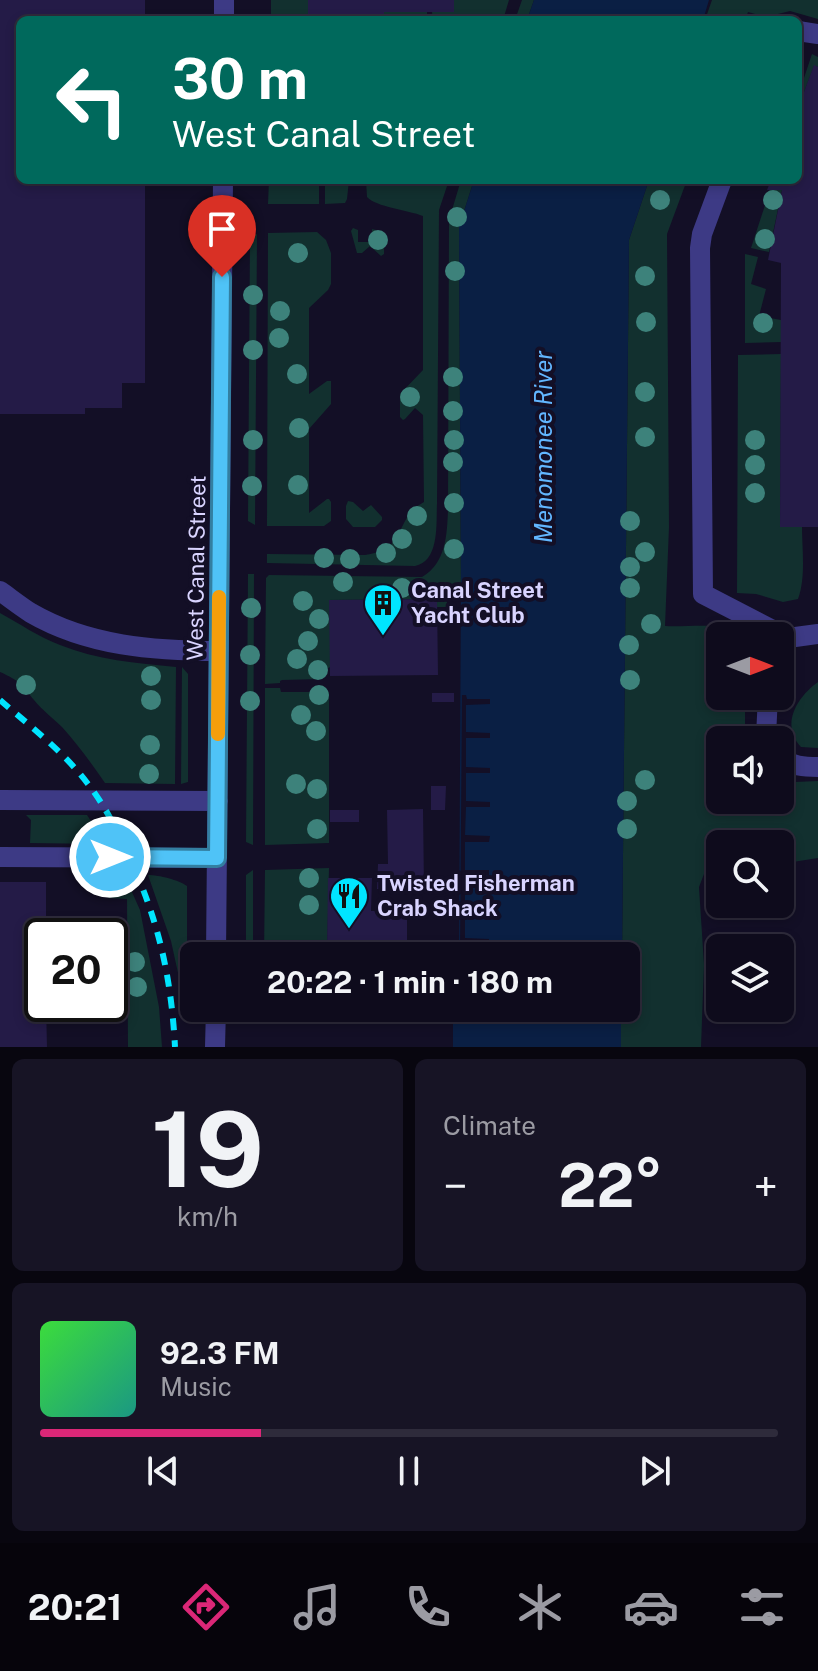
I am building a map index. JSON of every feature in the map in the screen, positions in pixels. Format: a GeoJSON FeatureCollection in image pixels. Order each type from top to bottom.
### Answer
{"type":"FeatureCollection","features":[{"type":"Feature","properties":{"kind":"street","name":"West Canal Street"},"geometry":{"type":"LineString","coordinates":[[216,942],[223,184]]}},
{"type":"Feature","properties":{"kind":"street"},"geometry":{"type":"LineString","coordinates":[[721,184],[700,248],[703,594],[747,622]]}},
{"type":"Feature","properties":{"kind":"street"},"geometry":{"type":"LineString","coordinates":[[0,591],[30,612],[84,636],[175,651],[219,651]]}},
{"type":"Feature","properties":{"kind":"street"},"geometry":{"type":"LineString","coordinates":[[794,642],[818,634]]}},
{"type":"Feature","properties":{"kind":"street"},"geometry":{"type":"LineString","coordinates":[[794,765],[818,767]]}},
{"type":"Feature","properties":{"kind":"street"},"geometry":{"type":"LineString","coordinates":[[0,800],[218,801]]}},
{"type":"Feature","properties":{"kind":"street"},"geometry":{"type":"LineString","coordinates":[[0,857],[217,858]]}},
{"type":"Feature","properties":{"kind":"street"},"geometry":{"type":"LineString","coordinates":[[215,1047],[216,1022]]}},
{"type":"Feature","properties":{"kind":"green space"},"geometry":{"type":"Polygon","coordinates":[[[271,0],[308,0],[322,16],[271,16],[271,0]]]}},
{"type":"Feature","properties":{"kind":"green space"},"geometry":{"type":"Polygon","coordinates":[[[454,0],[509,0],[504,16],[432,16],[432,12],[454,12],[454,0]]]}},
{"type":"Feature","properties":{"kind":"green space"},"geometry":{"type":"Polygon","coordinates":[[[522,0],[534,0],[528,16],[516,16],[522,0]]]}},
{"type":"Feature","properties":{"kind":"green space"},"geometry":{"type":"Polygon","coordinates":[[[712,0],[818,0],[818,19],[790,11],[770,16],[748,12],[746,16],[706,16],[712,0]]]}},
{"type":"Feature","properties":{"kind":"green space"},"geometry":{"type":"Polygon","coordinates":[[[384,12],[427,12],[427,16],[384,16],[384,12]]]}},
{"type":"Feature","properties":{"kind":"green space"},"geometry":{"type":"Polygon","coordinates":[[[812,54],[818,57],[818,67],[814,66],[802,98],[802,84],[812,54]]]}},
{"type":"Feature","properties":{"kind":"green space"},"geometry":{"type":"Polygon","coordinates":[[[269,184],[319,184],[319,204],[268,204],[269,184]]]}},
{"type":"Feature","properties":{"kind":"green space"},"geometry":{"type":"Polygon","coordinates":[[[325,184],[349,184],[345,203],[325,204],[325,184]]]}},
{"type":"Feature","properties":{"kind":"green space"},"geometry":{"type":"Polygon","coordinates":[[[366,184],[448,184],[439,210],[437,503],[433,549],[423,563],[415,566],[267,563],[267,554],[376,553],[394,541],[410,512],[424,502],[423,415],[415,408],[405,419],[400,417],[400,394],[423,370],[423,216],[385,206],[367,197],[366,184]]]}},
{"type":"Feature","properties":{"kind":"green space"},"geometry":{"type":"Polygon","coordinates":[[[460,184],[473,184],[459,227],[461,583],[442,594],[447,607],[437,607],[437,599],[330,600],[330,667],[321,679],[282,680],[280,683],[265,684],[266,578],[269,575],[422,577],[441,556],[448,510],[449,220],[460,184]]]}},
{"type":"Feature","properties":{"kind":"green space"},"geometry":{"type":"Polygon","coordinates":[[[648,184],[686,184],[667,234],[669,527],[665,626],[706,626],[706,710],[745,710],[745,726],[706,726],[706,814],[794,814],[794,782],[818,781],[818,858],[794,862],[794,830],[706,830],[706,874],[699,887],[704,965],[701,1047],[621,1047],[621,1022],[640,1022],[640,942],[622,942],[629,240],[648,184]]]}},
{"type":"Feature","properties":{"kind":"green space"},"geometry":{"type":"Polygon","coordinates":[[[770,190],[782,190],[769,252],[751,248],[770,190]]]}},
{"type":"Feature","properties":{"kind":"green space"},"geometry":{"type":"Polygon","coordinates":[[[353,228],[358,230],[358,242],[372,242],[372,229],[376,230],[384,241],[384,254],[381,256],[370,246],[357,253],[351,231],[353,228]]]}},
{"type":"Feature","properties":{"kind":"green space"},"geometry":{"type":"Polygon","coordinates":[[[317,232],[326,240],[331,253],[331,284],[309,308],[309,394],[331,381],[331,404],[309,429],[309,513],[329,499],[331,521],[324,526],[267,526],[268,233],[317,232]]]}},
{"type":"Feature","properties":{"kind":"green space"},"geometry":{"type":"Polygon","coordinates":[[[257,234],[255,525],[248,521],[250,237],[257,234]]]}},
{"type":"Feature","properties":{"kind":"green space"},"geometry":{"type":"Polygon","coordinates":[[[745,254],[758,257],[751,284],[766,289],[759,316],[781,320],[781,342],[745,343],[745,254]]]}},
{"type":"Feature","properties":{"kind":"green space"},"geometry":{"type":"Polygon","coordinates":[[[781,354],[780,527],[802,527],[803,563],[798,599],[783,602],[756,594],[737,593],[738,355],[781,354]]]}},
{"type":"Feature","properties":{"kind":"green space"},"geometry":{"type":"Polygon","coordinates":[[[348,501],[363,511],[371,505],[382,520],[375,527],[353,527],[346,519],[348,501]]]}},
{"type":"Feature","properties":{"kind":"green space"},"geometry":{"type":"Polygon","coordinates":[[[248,574],[254,574],[253,845],[246,842],[248,574]]]}},
{"type":"Feature","properties":{"kind":"green space"},"geometry":{"type":"Polygon","coordinates":[[[0,613],[74,650],[117,660],[176,667],[175,784],[105,783],[62,727],[20,683],[0,672],[0,613]]]}},
{"type":"Feature","properties":{"kind":"green space"},"geometry":{"type":"Polygon","coordinates":[[[182,667],[188,674],[188,782],[181,784],[182,667]]]}},
{"type":"Feature","properties":{"kind":"green space"},"geometry":{"type":"Polygon","coordinates":[[[818,682],[818,748],[801,747],[792,726],[798,703],[818,682]]]}},
{"type":"Feature","properties":{"kind":"green space"},"geometry":{"type":"Polygon","coordinates":[[[265,688],[280,688],[281,692],[329,692],[329,843],[265,845],[265,688]]]}},
{"type":"Feature","properties":{"kind":"green space"},"geometry":{"type":"Polygon","coordinates":[[[26,815],[87,815],[99,833],[101,844],[30,843],[31,820],[26,815]]]}},
{"type":"Feature","properties":{"kind":"green space"},"geometry":{"type":"Polygon","coordinates":[[[329,868],[327,942],[264,942],[265,870],[329,868]]]}},
{"type":"Feature","properties":{"kind":"green space"},"geometry":{"type":"Polygon","coordinates":[[[253,870],[253,942],[246,942],[246,875],[253,870]]]}},
{"type":"Feature","properties":{"kind":"green space"},"geometry":{"type":"Polygon","coordinates":[[[123,872],[140,910],[159,1007],[162,1047],[128,1047],[127,899],[108,898],[106,893],[108,878],[123,872]]]}},
{"type":"Feature","properties":{"kind":"green space"},"geometry":{"type":"Polygon","coordinates":[[[148,875],[169,878],[187,886],[187,942],[180,942],[180,982],[171,941],[148,875]]]}},
{"type":"Feature","properties":{"kind":"water"},"geometry":{"type":"Polygon","coordinates":[[[534,0],[709,0],[704,16],[528,16],[534,0]]]}},
{"type":"Feature","properties":{"kind":"water","name":"Menomonee River"},"geometry":{"type":"Polygon","coordinates":[[[473,184],[648,184],[629,240],[622,942],[459,942],[459,227],[473,184]]]}},
{"type":"Feature","properties":{"kind":"water"},"geometry":{"type":"Polygon","coordinates":[[[453,1022],[621,1022],[621,1047],[453,1047],[453,1022]]]}},
{"type":"Feature","properties":{"kind":"pier"},"geometry":{"type":"Polygon","coordinates":[[[462,695],[466,695],[467,699],[490,699],[490,704],[466,705],[466,732],[490,733],[490,738],[466,738],[466,767],[490,768],[490,773],[466,773],[466,801],[490,802],[490,807],[466,807],[465,835],[490,836],[489,842],[465,842],[465,870],[489,870],[489,875],[465,876],[465,904],[489,905],[489,910],[465,910],[465,938],[489,939],[489,942],[460,942],[462,695]]]}},
{"type":"Feature","properties":{"kind":"building"},"geometry":{"type":"Polygon","coordinates":[[[0,0],[145,0],[145,16],[16,16],[16,184],[145,184],[145,383],[122,383],[122,408],[85,408],[85,414],[0,414],[0,0]]]}},
{"type":"Feature","properties":{"kind":"building"},"geometry":{"type":"Polygon","coordinates":[[[308,0],[454,0],[454,12],[308,16],[308,0]]]}},
{"type":"Feature","properties":{"kind":"building"},"geometry":{"type":"Polygon","coordinates":[[[814,65],[818,67],[818,527],[780,527],[781,263],[768,260],[782,190],[767,190],[769,184],[802,184],[802,97],[814,65]]]}},
{"type":"Feature","properties":{"kind":"building","name":"Canal Street Yacht Club"},"geometry":{"type":"Polygon","coordinates":[[[437,599],[438,675],[330,676],[329,600],[437,599]]]}},
{"type":"Feature","properties":{"kind":"building"},"geometry":{"type":"Polygon","coordinates":[[[432,693],[454,693],[454,702],[432,702],[432,693]]]}},
{"type":"Feature","properties":{"kind":"building"},"geometry":{"type":"Polygon","coordinates":[[[431,786],[446,786],[445,810],[431,810],[431,786]]]}},
{"type":"Feature","properties":{"kind":"building"},"geometry":{"type":"Polygon","coordinates":[[[423,809],[424,888],[377,889],[378,864],[388,864],[387,810],[423,809]]]}},
{"type":"Feature","properties":{"kind":"building"},"geometry":{"type":"Polygon","coordinates":[[[330,810],[359,810],[359,822],[330,822],[330,810]]]}},
{"type":"Feature","properties":{"kind":"building","name":"Twisted Fisherman Crab Shack"},"geometry":{"type":"Polygon","coordinates":[[[328,878],[372,878],[371,911],[407,911],[407,942],[327,942],[328,878]]]}},
{"type":"Feature","properties":{"kind":"building"},"geometry":{"type":"Polygon","coordinates":[[[0,882],[46,882],[46,918],[24,918],[24,1022],[46,1022],[47,1047],[0,1047],[0,882]]]}},
{"type":"Feature","properties":{"kind":"railway"},"geometry":{"type":"LineString","coordinates":[[0,700],[79,772],[115,827],[144,892],[160,942],[170,992],[175,1047]]}},
{"type":"Feature","properties":{"kind":"slow traffic"},"geometry":{"type":"LineString","coordinates":[[218,734],[219,597]]}},
{"type":"Feature","properties":{"kind":"place","name":"Canal Street Yacht Club"},"geometry":{"type":"Point","coordinates":[383,637]}},
{"type":"Feature","properties":{"kind":"place","name":"Twisted Fisherman Crab Shack"},"geometry":{"type":"Point","coordinates":[349,930]}},
{"type":"Feature","properties":{"kind":"route"},"geometry":{"type":"LineString","coordinates":[[110,857],[217,858],[222,277]]}}]}
